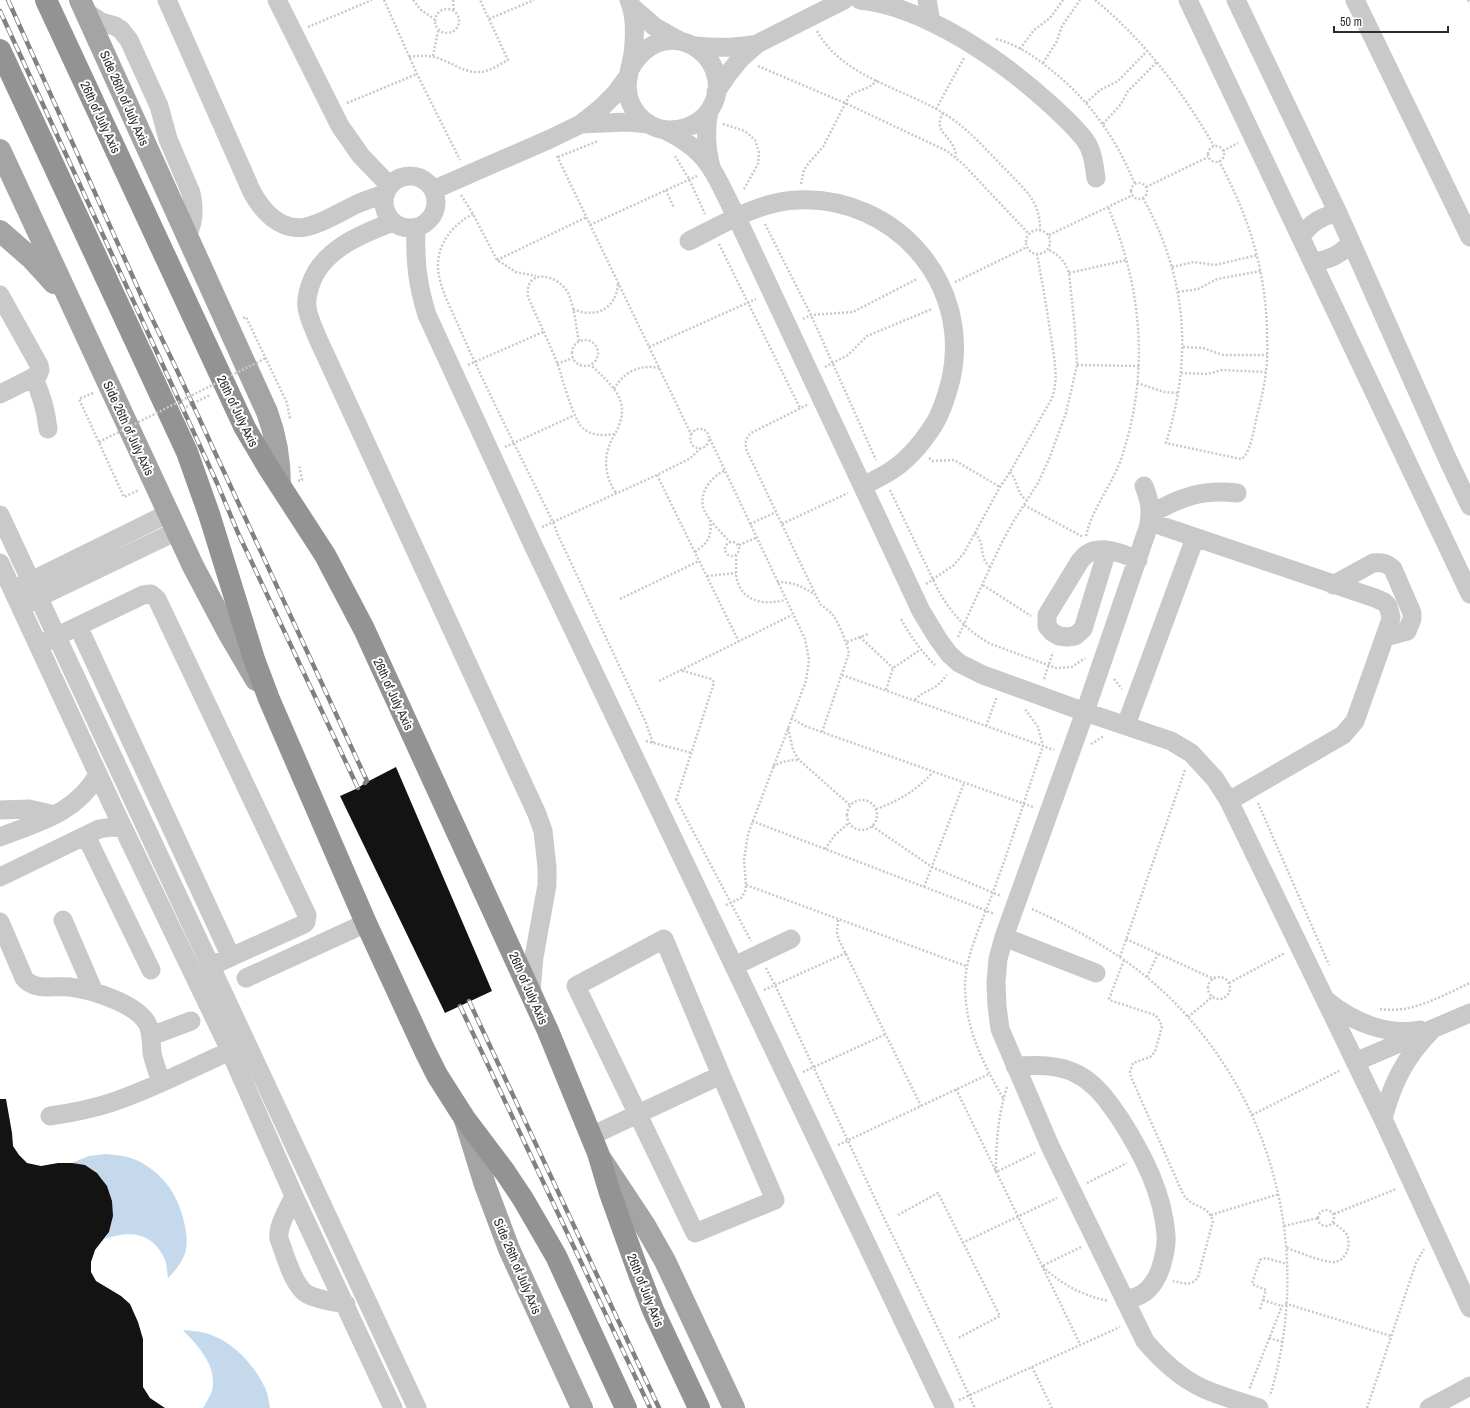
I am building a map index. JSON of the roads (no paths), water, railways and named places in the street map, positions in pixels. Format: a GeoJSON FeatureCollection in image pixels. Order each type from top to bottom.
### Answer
{"type":"FeatureCollection","features":[{"type":"Feature","properties":{"kind":"highway","name":"26th of July Axis"},"geometry":{"type":"LineString","coordinates":[[46,0],[226,387],[256,448],[325,555],[361,622],[531,991],[594,1145],[617,1213],[653,1310],[699,1408]]}},
{"type":"Feature","properties":{"kind":"highway"},"geometry":{"type":"LineString","coordinates":[[0,50],[187,452],[201,489],[221,551],[242,625],[269,699],[366,923],[425,1051],[451,1098],[505,1172],[540,1227],[556,1256],[626,1408]]}},
{"type":"Feature","properties":{"kind":"main road","name":"Side 26th of July Axis"},"geometry":{"type":"LineString","coordinates":[[83,6],[267,412],[277,448],[280,485]]}},
{"type":"Feature","properties":{"kind":"main road","name":"Side 26th of July Axis"},"geometry":{"type":"LineString","coordinates":[[0,150],[196,573],[225,627],[269,699]]}},
{"type":"Feature","properties":{"kind":"main road"},"geometry":{"type":"LineString","coordinates":[[0,231],[32,259],[68,299]]}},
{"type":"Feature","properties":{"kind":"main road","name":"Side 26th of July Axis"},"geometry":{"type":"LineString","coordinates":[[465,1119],[485,1185],[507,1242],[582,1408]]}},
{"type":"Feature","properties":{"kind":"main road"},"geometry":{"type":"LineString","coordinates":[[594,1145],[665,1261],[734,1408]]}},
{"type":"Feature","properties":{"kind":"street"},"geometry":{"type":"LineString","coordinates":[[167,0],[254,195],[264,210],[272,218],[283,225],[304,227],[317,223],[388,190]]}},
{"type":"Feature","properties":{"kind":"street"},"geometry":{"type":"LineString","coordinates":[[277,0],[349,141],[388,190]]}},
{"type":"Feature","properties":{"kind":"street"},"geometry":{"type":"LineString","coordinates":[[716,92],[741,58],[757,44],[821,8],[844,0]]}},
{"type":"Feature","properties":{"kind":"street"},"geometry":{"type":"LineString","coordinates":[[860,0],[890,6],[931,22],[972,44],[1003,65],[1036,91],[1067,120],[1086,141],[1093,158],[1096,178]]}},
{"type":"Feature","properties":{"kind":"street"},"geometry":{"type":"LineString","coordinates":[[927,0],[931,22]]}},
{"type":"Feature","properties":{"kind":"street"},"geometry":{"type":"LineString","coordinates":[[1188,0],[1470,594]]}},
{"type":"Feature","properties":{"kind":"street"},"geometry":{"type":"LineString","coordinates":[[1236,0],[1338,213],[1470,506]]}},
{"type":"Feature","properties":{"kind":"street"},"geometry":{"type":"LineString","coordinates":[[1355,0],[1470,237]]}},
{"type":"Feature","properties":{"kind":"street"},"geometry":{"type":"LineString","coordinates":[[631,4],[655,27],[688,44],[705,55],[713,66],[716,79],[716,92],[714,102],[708,114],[706,135],[707,152],[712,169],[772,292],[921,611],[938,638],[948,665],[983,675],[1171,741],[1191,753],[1215,779],[1229,801],[1383,1119],[1470,1308]]}},
{"type":"Feature","properties":{"kind":"street"},"geometry":{"type":"LineString","coordinates":[[631,4],[634,38],[627,92],[631,104],[638,116],[683,140],[699,153],[712,169]]}},
{"type":"Feature","properties":{"kind":"street"},"geometry":{"type":"LineString","coordinates":[[433,190],[581,124],[601,108],[615,94],[629,73],[636,58],[645,49],[656,43],[668,40],[716,48],[736,48],[757,44]]}},
{"type":"Feature","properties":{"kind":"street"},"geometry":{"type":"LineString","coordinates":[[581,124],[627,122],[678,130],[690,127],[708,114]]}},
{"type":"Feature","properties":{"kind":"street"},"geometry":{"type":"LineString","coordinates":[[409,176],[423,180],[433,190],[436,197],[434,213],[426,222],[416,228],[404,228],[393,222],[388,216],[384,201],[388,190],[395,181],[409,176]]}},
{"type":"Feature","properties":{"kind":"street"},"geometry":{"type":"LineString","coordinates":[[689,241],[734,213],[757,209],[766,205],[798,200],[830,201],[861,210],[889,225],[914,245],[933,271],[945,295],[954,333],[954,365],[947,396],[934,425],[915,450],[891,471],[863,486]]}},
{"type":"Feature","properties":{"kind":"street"},"geometry":{"type":"LineString","coordinates":[[1301,236],[1316,220],[1338,213]]}},
{"type":"Feature","properties":{"kind":"street"},"geometry":{"type":"LineString","coordinates":[[393,222],[369,231],[339,248],[327,258],[318,268],[311,282],[307,295],[307,307],[318,339],[537,814],[544,837],[547,885],[534,956],[531,991]]}},
{"type":"Feature","properties":{"kind":"street"},"geometry":{"type":"LineString","coordinates":[[416,228],[415,260],[419,288],[427,315],[624,736],[945,1407]]}},
{"type":"Feature","properties":{"kind":"street"},"geometry":{"type":"LineString","coordinates":[[1313,262],[1330,258],[1345,250],[1351,243]]}},
{"type":"Feature","properties":{"kind":"street"},"geometry":{"type":"LineString","coordinates":[[0,295],[40,370],[33,378],[0,394]]}},
{"type":"Feature","properties":{"kind":"street"},"geometry":{"type":"LineString","coordinates":[[33,378],[41,394],[46,411],[48,429]]}},
{"type":"Feature","properties":{"kind":"street"},"geometry":{"type":"LineString","coordinates":[[1144,486],[1150,500],[1150,518],[1138,560],[1016,902],[998,959],[996,982],[1000,1029],[1050,1146],[1145,1341],[1161,1360],[1180,1375],[1201,1387],[1264,1397]]}},
{"type":"Feature","properties":{"kind":"street"},"geometry":{"type":"LineString","coordinates":[[1150,518],[1166,505],[1191,495],[1214,492],[1237,493]]}},
{"type":"Feature","properties":{"kind":"street"},"geometry":{"type":"LineString","coordinates":[[0,515],[417,1408]]}},
{"type":"Feature","properties":{"kind":"street"},"geometry":{"type":"LineString","coordinates":[[1150,518],[1195,538],[1375,598],[1384,602],[1388,606],[1391,617],[1385,637],[1358,715],[1350,729],[1343,735],[1229,801]]}},
{"type":"Feature","properties":{"kind":"street"},"geometry":{"type":"LineString","coordinates":[[17,598],[173,522]]}},
{"type":"Feature","properties":{"kind":"street"},"geometry":{"type":"LineString","coordinates":[[1126,725],[1195,538]]}},
{"type":"Feature","properties":{"kind":"street"},"geometry":{"type":"LineString","coordinates":[[1107,551],[1083,629],[1075,636],[1067,637],[1053,631],[1047,615],[1080,561],[1087,554],[1096,550],[1107,551],[1123,554],[1138,560]]}},
{"type":"Feature","properties":{"kind":"street"},"geometry":{"type":"LineString","coordinates":[[0,563],[98,775],[227,1045],[294,1196],[346,1304],[393,1408]]}},
{"type":"Feature","properties":{"kind":"street"},"geometry":{"type":"LineString","coordinates":[[1334,585],[1373,563],[1385,563],[1393,569],[1410,608],[1412,619],[1407,631],[1385,637]]}},
{"type":"Feature","properties":{"kind":"street"},"geometry":{"type":"LineString","coordinates":[[38,645],[143,595],[151,594],[157,599],[308,915],[304,924],[211,966]]}},
{"type":"Feature","properties":{"kind":"street"},"geometry":{"type":"LineString","coordinates":[[78,626],[231,957]]}},
{"type":"Feature","properties":{"kind":"street"},"geometry":{"type":"LineString","coordinates":[[0,837],[55,815],[78,801],[86,793],[98,775]]}},
{"type":"Feature","properties":{"kind":"street"},"geometry":{"type":"LineString","coordinates":[[0,810],[29,809],[55,815]]}},
{"type":"Feature","properties":{"kind":"street"},"geometry":{"type":"LineString","coordinates":[[0,876],[105,828],[123,828]]}},
{"type":"Feature","properties":{"kind":"street"},"geometry":{"type":"LineString","coordinates":[[86,836],[151,970]]}},
{"type":"Feature","properties":{"kind":"street"},"geometry":{"type":"LineString","coordinates":[[63,920],[94,992]]}},
{"type":"Feature","properties":{"kind":"street"},"geometry":{"type":"LineString","coordinates":[[0,922],[27,982],[37,987],[69,987],[94,992],[109,997],[137,1012],[147,1022],[150,1028],[154,1062],[161,1082]]}},
{"type":"Feature","properties":{"kind":"street"},"geometry":{"type":"LineString","coordinates":[[246,978],[366,923]]}},
{"type":"Feature","properties":{"kind":"street"},"geometry":{"type":"LineString","coordinates":[[1007,928],[1096,973]]}},
{"type":"Feature","properties":{"kind":"street"},"geometry":{"type":"LineString","coordinates":[[664,939],[775,1200],[695,1233],[638,1114],[576,986],[664,939]]}},
{"type":"Feature","properties":{"kind":"street"},"geometry":{"type":"LineString","coordinates":[[734,966],[791,939]]}},
{"type":"Feature","properties":{"kind":"street"},"geometry":{"type":"LineString","coordinates":[[1324,999],[1357,1021],[1375,1028],[1394,1031],[1414,1031],[1433,1028]]}},
{"type":"Feature","properties":{"kind":"street"},"geometry":{"type":"LineString","coordinates":[[1355,1062],[1470,1013]]}},
{"type":"Feature","properties":{"kind":"street"},"geometry":{"type":"LineString","coordinates":[[151,1036],[192,1021]]}},
{"type":"Feature","properties":{"kind":"street"},"geometry":{"type":"LineString","coordinates":[[1383,1119],[1388,1099],[1406,1060],[1433,1028]]}},
{"type":"Feature","properties":{"kind":"street"},"geometry":{"type":"LineString","coordinates":[[50,1116],[72,1113],[114,1102],[161,1082],[227,1045],[242,1032]]}},
{"type":"Feature","properties":{"kind":"street"},"geometry":{"type":"LineString","coordinates":[[1015,1066],[1034,1065],[1056,1067],[1077,1074],[1095,1087],[1110,1103],[1142,1156],[1155,1184],[1163,1213],[1166,1236],[1164,1257],[1157,1278],[1143,1294],[1125,1301]]}},
{"type":"Feature","properties":{"kind":"street"},"geometry":{"type":"LineString","coordinates":[[594,1145],[638,1114],[721,1075]]}},
{"type":"Feature","properties":{"kind":"street"},"geometry":{"type":"LineString","coordinates":[[294,1196],[278,1235],[298,1286],[312,1296],[346,1304]]}},
{"type":"Feature","properties":{"kind":"street"},"geometry":{"type":"LineString","coordinates":[[1429,1408],[1470,1386]]}},
{"type":"Feature","properties":{"kind":"water"},"geometry":{"type":"Polygon","coordinates":[[[106,1154],[126,1157],[144,1164],[162,1179],[175,1197],[181,1210],[187,1243],[184,1256],[177,1268],[168,1278],[165,1260],[154,1244],[147,1239],[132,1234],[114,1236],[105,1239],[109,1232],[112,1214],[112,1205],[107,1188],[98,1174],[86,1167],[72,1163],[89,1156],[106,1154]]]}},
{"type":"Feature","properties":{"kind":"water"},"geometry":{"type":"Polygon","coordinates":[[[183,1330],[202,1332],[215,1336],[242,1355],[256,1372],[267,1392],[270,1408],[203,1408],[212,1391],[212,1373],[205,1357],[183,1330]]]}},
{"type":"Feature","properties":{"kind":"railway"},"geometry":{"type":"LineString","coordinates":[[8,0],[146,306],[367,781],[365,783]]}},
{"type":"Feature","properties":{"kind":"railway"},"geometry":{"type":"LineString","coordinates":[[0,11],[217,483],[238,533],[358,788]]}},
{"type":"Feature","properties":{"kind":"railway"},"geometry":{"type":"LineString","coordinates":[[469,1001],[659,1408]]}},
{"type":"Feature","properties":{"kind":"railway"},"geometry":{"type":"LineString","coordinates":[[460,1006],[650,1408]]}}]}
